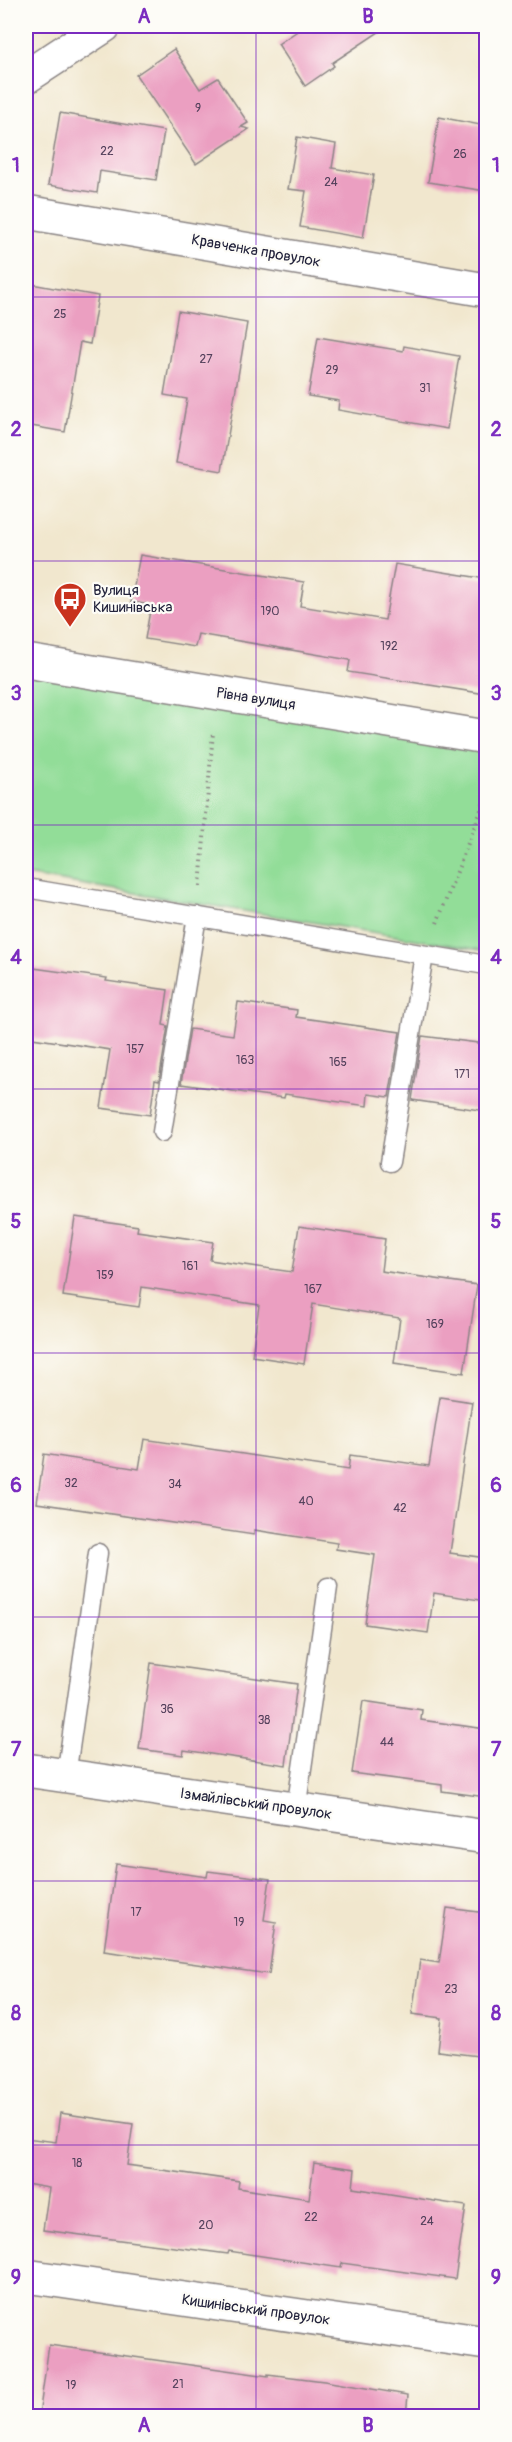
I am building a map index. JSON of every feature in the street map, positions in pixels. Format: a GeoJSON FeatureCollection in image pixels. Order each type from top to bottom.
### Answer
{"type":"FeatureCollection","features":[{"type":"Feature","properties":{"kind":"street"},"geometry":{"type":"LineString","coordinates":[[26,77],[104,26]]}},
{"type":"Feature","properties":{"kind":"street","name":"Кравченка провулок"},"geometry":{"type":"LineString","coordinates":[[26,212],[486,290]]}},
{"type":"Feature","properties":{"kind":"street","name":"Рівна вулиця"},"geometry":{"type":"LineString","coordinates":[[26,661],[486,737]]}},
{"type":"Feature","properties":{"kind":"street","name":"Ізмайлівський провулок"},"geometry":{"type":"LineString","coordinates":[[26,1770],[486,1837]]}},
{"type":"Feature","properties":{"kind":"street","name":"Кишинівський провулок"},"geometry":{"type":"LineString","coordinates":[[26,2276],[486,2343]]}},
{"type":"Feature","properties":{"kind":"lane"},"geometry":{"type":"LineString","coordinates":[[26,888],[486,965]]}},
{"type":"Feature","properties":{"kind":"lane"},"geometry":{"type":"LineString","coordinates":[[162,1132],[197,916]]}},
{"type":"Feature","properties":{"kind":"lane"},"geometry":{"type":"LineString","coordinates":[[390,1162],[424,955]]}},
{"type":"Feature","properties":{"kind":"lane"},"geometry":{"type":"LineString","coordinates":[[66,1776],[98,1553]]}},
{"type":"Feature","properties":{"kind":"lane"},"geometry":{"type":"LineString","coordinates":[[296,1810],[328,1587]]}},
{"type":"Feature","properties":{"kind":"path"},"geometry":{"type":"LineString","coordinates":[[197,916],[217,693]]}},
{"type":"Feature","properties":{"kind":"path"},"geometry":{"type":"LineString","coordinates":[[424,955],[486,797]]}},
{"type":"Feature","properties":{"kind":"green space"},"geometry":{"type":"Polygon","coordinates":[[[26,670],[486,747],[486,951],[26,875],[26,670]]]}},
{"type":"Feature","properties":{"kind":"building"},"geometry":{"type":"Polygon","coordinates":[[[305,26],[388,26],[332,63],[334,66],[305,86],[278,44],[305,26]]]}},
{"type":"Feature","properties":{"kind":"building"},"geometry":{"type":"Polygon","coordinates":[[[174,49],[200,89],[218,78],[248,123],[241,127],[249,129],[196,164],[136,75],[174,49]]]}},
{"type":"Feature","properties":{"kind":"building"},"geometry":{"type":"Polygon","coordinates":[[[60,113],[164,131],[156,180],[100,171],[97,193],[48,185],[60,113]]]}},
{"type":"Feature","properties":{"kind":"building"},"geometry":{"type":"Polygon","coordinates":[[[439,117],[486,126],[486,191],[428,182],[439,117]]]}},
{"type":"Feature","properties":{"kind":"building"},"geometry":{"type":"Polygon","coordinates":[[[297,137],[336,144],[332,168],[374,175],[363,238],[300,227],[306,191],[288,189],[297,137]]]}},
{"type":"Feature","properties":{"kind":"building"},"geometry":{"type":"Polygon","coordinates":[[[26,283],[98,296],[90,344],[80,342],[65,432],[26,425],[26,283]]]}},
{"type":"Feature","properties":{"kind":"building"},"geometry":{"type":"Polygon","coordinates":[[[178,311],[247,323],[222,471],[176,463],[187,399],[164,395],[178,311]]]}},
{"type":"Feature","properties":{"kind":"building"},"geometry":{"type":"Polygon","coordinates":[[[318,337],[403,351],[404,346],[459,356],[447,429],[338,410],[339,401],[308,396],[318,337]]]}},
{"type":"Feature","properties":{"kind":"building"},"geometry":{"type":"Polygon","coordinates":[[[140,555],[304,582],[300,606],[385,620],[395,564],[486,579],[486,694],[348,672],[350,660],[198,634],[195,647],[145,639],[151,605],[131,602],[140,555]]]}},
{"type":"Feature","properties":{"kind":"building"},"geometry":{"type":"Polygon","coordinates":[[[26,967],[107,978],[106,981],[168,990],[163,1025],[168,1026],[159,1081],[155,1080],[150,1115],[101,1108],[110,1050],[26,1037],[26,967]]]}},
{"type":"Feature","properties":{"kind":"building"},"geometry":{"type":"Polygon","coordinates":[[[238,1002],[297,1010],[296,1017],[400,1032],[389,1097],[368,1094],[367,1106],[285,1094],[284,1098],[181,1084],[190,1029],[233,1035],[238,1002]]]}},
{"type":"Feature","properties":{"kind":"building"},"geometry":{"type":"Polygon","coordinates":[[[422,1036],[486,1044],[486,1111],[412,1100],[422,1036]]]}},
{"type":"Feature","properties":{"kind":"building"},"geometry":{"type":"Polygon","coordinates":[[[75,1217],[138,1226],[137,1231],[213,1242],[210,1260],[292,1272],[299,1226],[385,1239],[381,1271],[477,1285],[464,1373],[394,1363],[400,1318],[313,1304],[304,1364],[252,1356],[259,1305],[142,1287],[139,1307],[63,1296],[75,1217]]]}},
{"type":"Feature","properties":{"kind":"building"},"geometry":{"type":"Polygon","coordinates":[[[440,1397],[472,1402],[450,1553],[486,1558],[486,1601],[434,1593],[428,1633],[365,1624],[375,1555],[336,1549],[337,1543],[254,1530],[254,1535],[37,1503],[44,1454],[139,1469],[144,1439],[348,1470],[350,1455],[429,1466],[440,1397]]]}},
{"type":"Feature","properties":{"kind":"building"},"geometry":{"type":"Polygon","coordinates":[[[151,1663],[297,1684],[286,1765],[184,1750],[183,1755],[139,1749],[151,1663]]]}},
{"type":"Feature","properties":{"kind":"building"},"geometry":{"type":"Polygon","coordinates":[[[363,1701],[422,1710],[421,1720],[486,1729],[486,1797],[442,1791],[442,1785],[352,1773],[363,1701]]]}},
{"type":"Feature","properties":{"kind":"building"},"geometry":{"type":"Polygon","coordinates":[[[116,1864],[207,1877],[208,1871],[270,1879],[264,1920],[276,1922],[269,1974],[104,1951],[116,1864]]]}},
{"type":"Feature","properties":{"kind":"building"},"geometry":{"type":"Polygon","coordinates":[[[447,1908],[486,1913],[486,2057],[438,2051],[442,2018],[412,2014],[420,1960],[439,1963],[447,1908]]]}},
{"type":"Feature","properties":{"kind":"building"},"geometry":{"type":"Polygon","coordinates":[[[60,2113],[133,2124],[127,2165],[239,2181],[238,2188],[309,2199],[314,2163],[355,2169],[353,2188],[466,2206],[455,2279],[342,2263],[341,2268],[229,2251],[228,2254],[43,2230],[49,2188],[26,2184],[26,2138],[56,2142],[60,2113]]]}},
{"type":"Feature","properties":{"kind":"building"},"geometry":{"type":"Polygon","coordinates":[[[49,2345],[268,2376],[268,2374],[324,2381],[408,2395],[406,2416],[39,2416],[49,2345]]]}},
{"type":"Feature","properties":{"kind":"place","name":"Вулиця Кишинівська"},"geometry":{"type":"Point","coordinates":[70,628]}}]}
